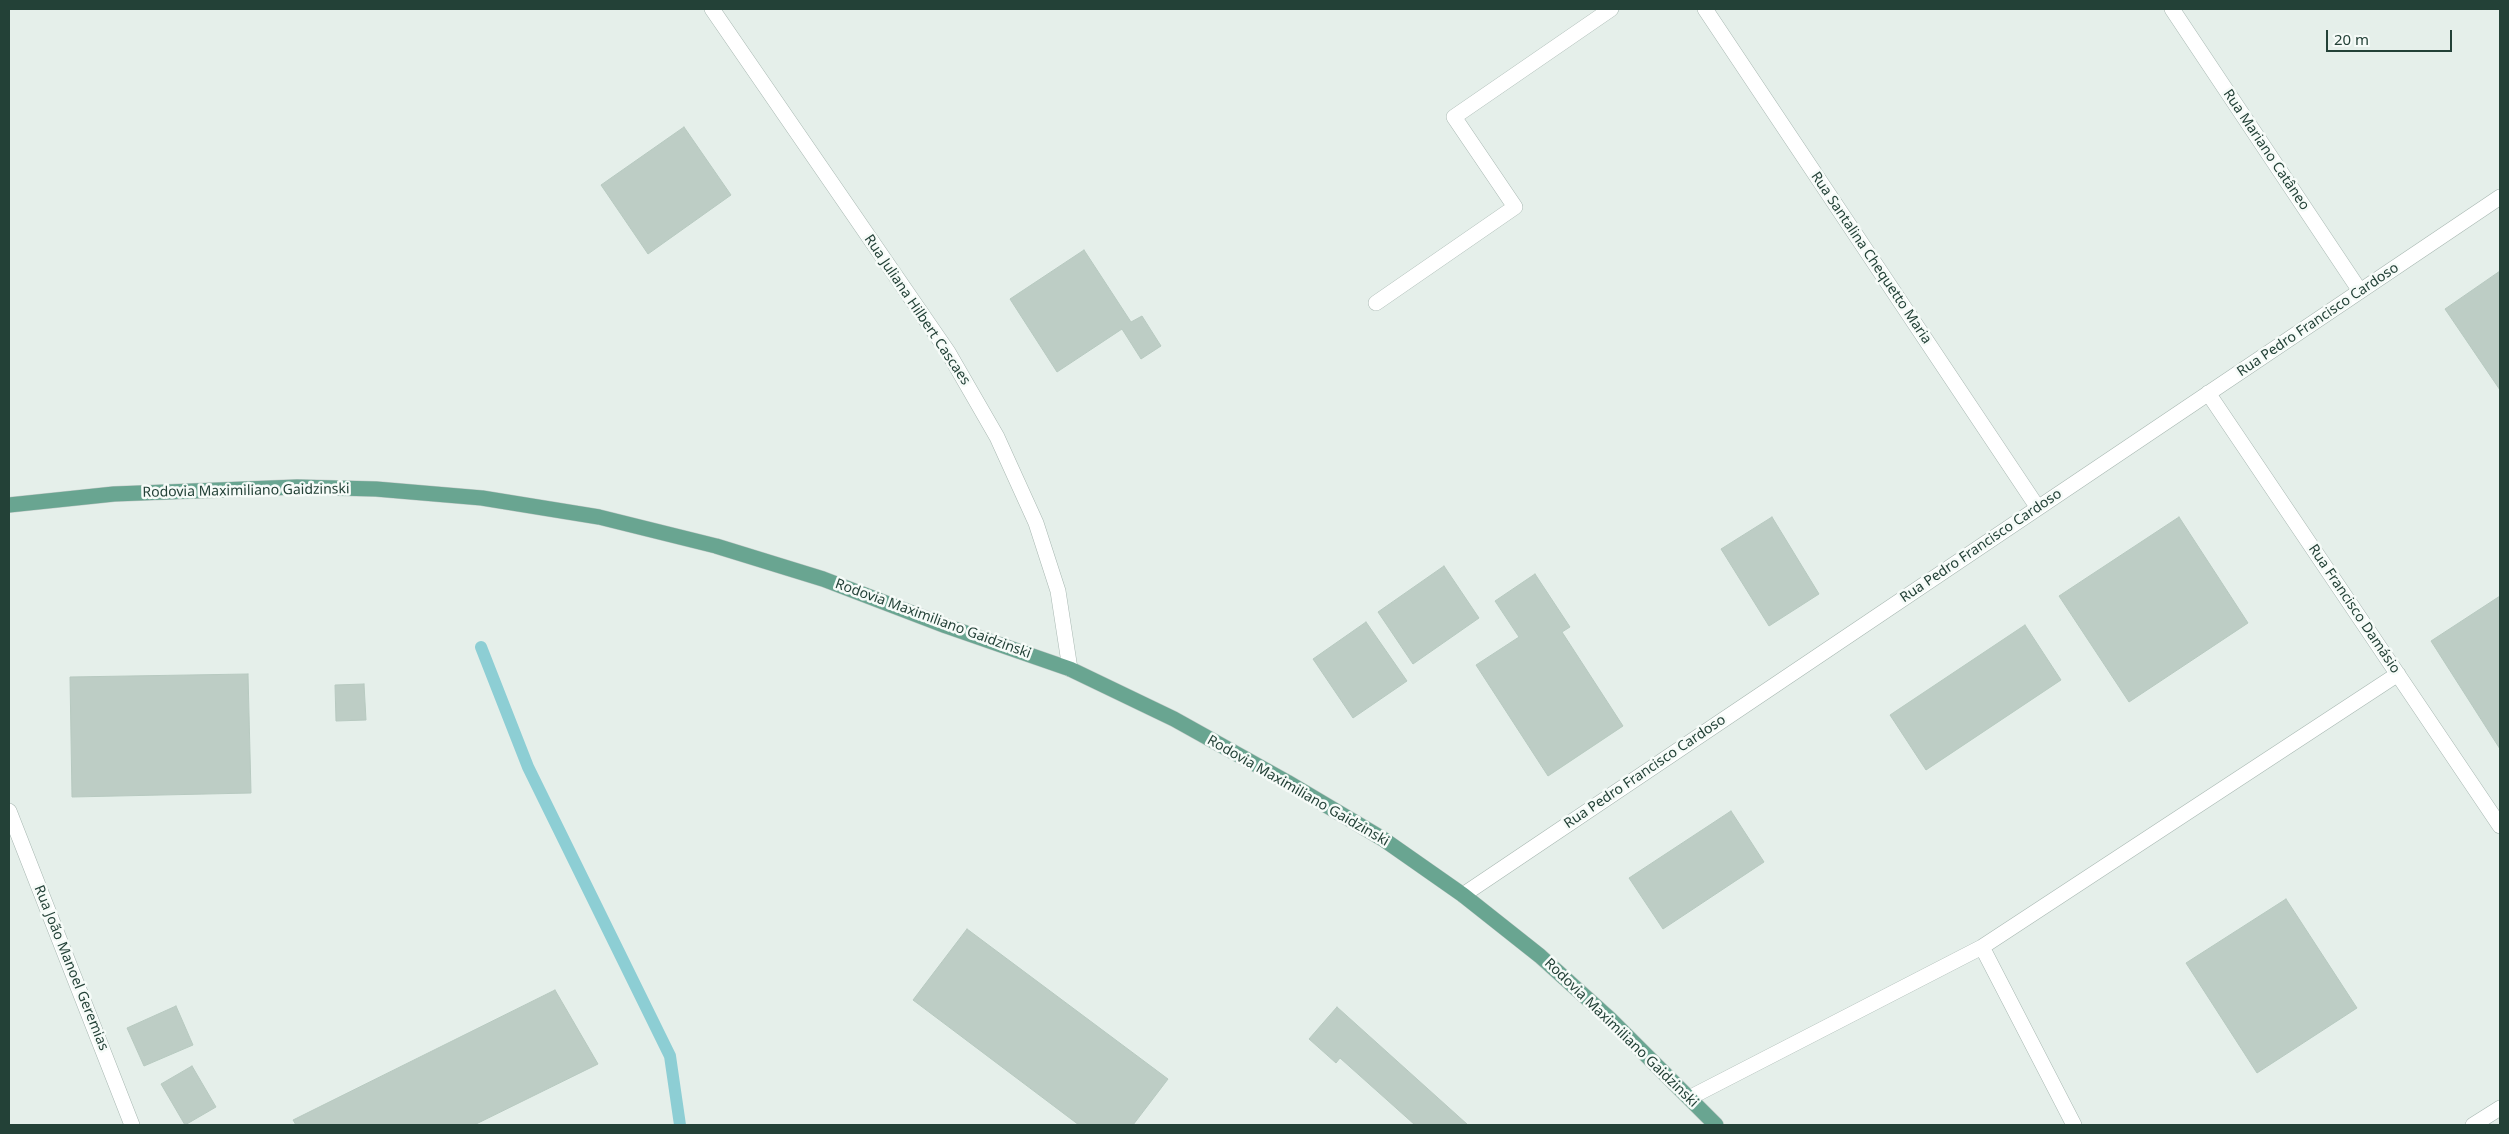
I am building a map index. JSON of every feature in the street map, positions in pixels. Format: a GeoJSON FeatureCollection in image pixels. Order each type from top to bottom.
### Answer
{"type":"FeatureCollection","features":[{"type":"Feature","properties":{"kind":"main road","name":"Rodovia Maximiliano Gaidzinski"},"geometry":{"type":"LineString","coordinates":[[9,505],[114,494],[297,487],[376,489],[482,498],[599,517],[716,546],[823,578],[946,626],[1070,669],[1174,719],[1288,782],[1383,839],[1462,895],[1540,956],[1610,1019],[1691,1097],[1716,1125]]}},
{"type":"Feature","properties":{"kind":"street","name":"Rua Juliana Hilbert Cascaes"},"geometry":{"type":"LineString","coordinates":[[712,9],[948,352],[997,437],[1036,523],[1058,591],[1070,669]]}},
{"type":"Feature","properties":{"kind":"street"},"geometry":{"type":"LineString","coordinates":[[1376,303],[1516,207],[1454,117],[1612,9]]}},
{"type":"Feature","properties":{"kind":"street","name":"Rua Santalina Chequetto Maria"},"geometry":{"type":"LineString","coordinates":[[1705,9],[2038,508]]}},
{"type":"Feature","properties":{"kind":"street","name":"Rua Mariano Catâneo"},"geometry":{"type":"LineString","coordinates":[[2172,9],[2360,291]]}},
{"type":"Feature","properties":{"kind":"street","name":"Rua Pedro Francisco Cardoso"},"geometry":{"type":"LineString","coordinates":[[1462,895],[2500,197]]}},
{"type":"Feature","properties":{"kind":"street","name":"Rua Francisco Damásio"},"geometry":{"type":"LineString","coordinates":[[2208,393],[2500,826]]}},
{"type":"Feature","properties":{"kind":"street"},"geometry":{"type":"LineString","coordinates":[[1691,1097],[1982,947],[2398,674]]}},
{"type":"Feature","properties":{"kind":"street","name":"Rua João Manoel Geremias"},"geometry":{"type":"LineString","coordinates":[[9,811],[132,1125]]}},
{"type":"Feature","properties":{"kind":"street"},"geometry":{"type":"LineString","coordinates":[[1982,947],[2074,1125]]}},
{"type":"Feature","properties":{"kind":"street"},"geometry":{"type":"LineString","coordinates":[[2473,1125],[2500,1108]]}},
{"type":"Feature","properties":{"kind":"building"},"geometry":{"type":"Polygon","coordinates":[[[684,127],[731,195],[648,254],[601,185],[684,127]]]}},
{"type":"Feature","properties":{"kind":"building"},"geometry":{"type":"Polygon","coordinates":[[[1084,250],[1131,322],[1142,316],[1161,346],[1141,359],[1122,329],[1057,372],[1010,299],[1084,250]]]}},
{"type":"Feature","properties":{"kind":"building"},"geometry":{"type":"Polygon","coordinates":[[[2500,271],[2500,390],[2445,309],[2500,271]]]}},
{"type":"Feature","properties":{"kind":"building"},"geometry":{"type":"Polygon","coordinates":[[[1772,517],[1819,594],[1769,626],[1721,549],[1772,517]]]}},
{"type":"Feature","properties":{"kind":"building"},"geometry":{"type":"Polygon","coordinates":[[[2179,517],[2248,623],[2129,702],[2059,596],[2179,517]]]}},
{"type":"Feature","properties":{"kind":"building"},"geometry":{"type":"Polygon","coordinates":[[[1444,566],[1479,618],[1413,664],[1378,612],[1444,566]]]}},
{"type":"Feature","properties":{"kind":"building"},"geometry":{"type":"Polygon","coordinates":[[[1535,574],[1570,627],[1562,632],[1623,726],[1548,776],[1476,665],[1519,637],[1495,601],[1535,574]]]}},
{"type":"Feature","properties":{"kind":"building"},"geometry":{"type":"Polygon","coordinates":[[[2500,596],[2500,749],[2431,641],[2500,596]]]}},
{"type":"Feature","properties":{"kind":"building"},"geometry":{"type":"Polygon","coordinates":[[[1366,622],[1407,681],[1353,718],[1313,659],[1366,622]]]}},
{"type":"Feature","properties":{"kind":"building"},"geometry":{"type":"Polygon","coordinates":[[[2025,625],[2061,680],[1926,770],[1890,715],[2025,625]]]}},
{"type":"Feature","properties":{"kind":"building"},"geometry":{"type":"Polygon","coordinates":[[[248,674],[251,793],[72,797],[70,677],[248,674]]]}},
{"type":"Feature","properties":{"kind":"building"},"geometry":{"type":"Polygon","coordinates":[[[364,684],[366,720],[336,721],[335,685],[364,684]]]}},
{"type":"Feature","properties":{"kind":"building"},"geometry":{"type":"Polygon","coordinates":[[[1731,811],[1764,862],[1663,929],[1629,878],[1731,811]]]}},
{"type":"Feature","properties":{"kind":"building"},"geometry":{"type":"Polygon","coordinates":[[[2286,899],[2357,1008],[2257,1073],[2186,963],[2286,899]]]}},
{"type":"Feature","properties":{"kind":"building"},"geometry":{"type":"Polygon","coordinates":[[[967,929],[1168,1079],[1133,1125],[1079,1125],[913,1000],[967,929]]]}},
{"type":"Feature","properties":{"kind":"building"},"geometry":{"type":"Polygon","coordinates":[[[555,990],[598,1064],[474,1125],[296,1125],[293,1120],[555,990]]]}},
{"type":"Feature","properties":{"kind":"building"},"geometry":{"type":"Polygon","coordinates":[[[176,1006],[193,1045],[144,1066],[127,1028],[176,1006]]]}},
{"type":"Feature","properties":{"kind":"building"},"geometry":{"type":"Polygon","coordinates":[[[1337,1007],[1468,1125],[1415,1125],[1340,1058],[1336,1063],[1309,1039],[1337,1007]]]}},
{"type":"Feature","properties":{"kind":"building"},"geometry":{"type":"Polygon","coordinates":[[[192,1066],[216,1107],[185,1125],[161,1084],[192,1066]]]}},
{"type":"Feature","properties":{"kind":"waterway"},"geometry":{"type":"LineString","coordinates":[[481,647],[528,767],[670,1056],[680,1125]]}}]}
